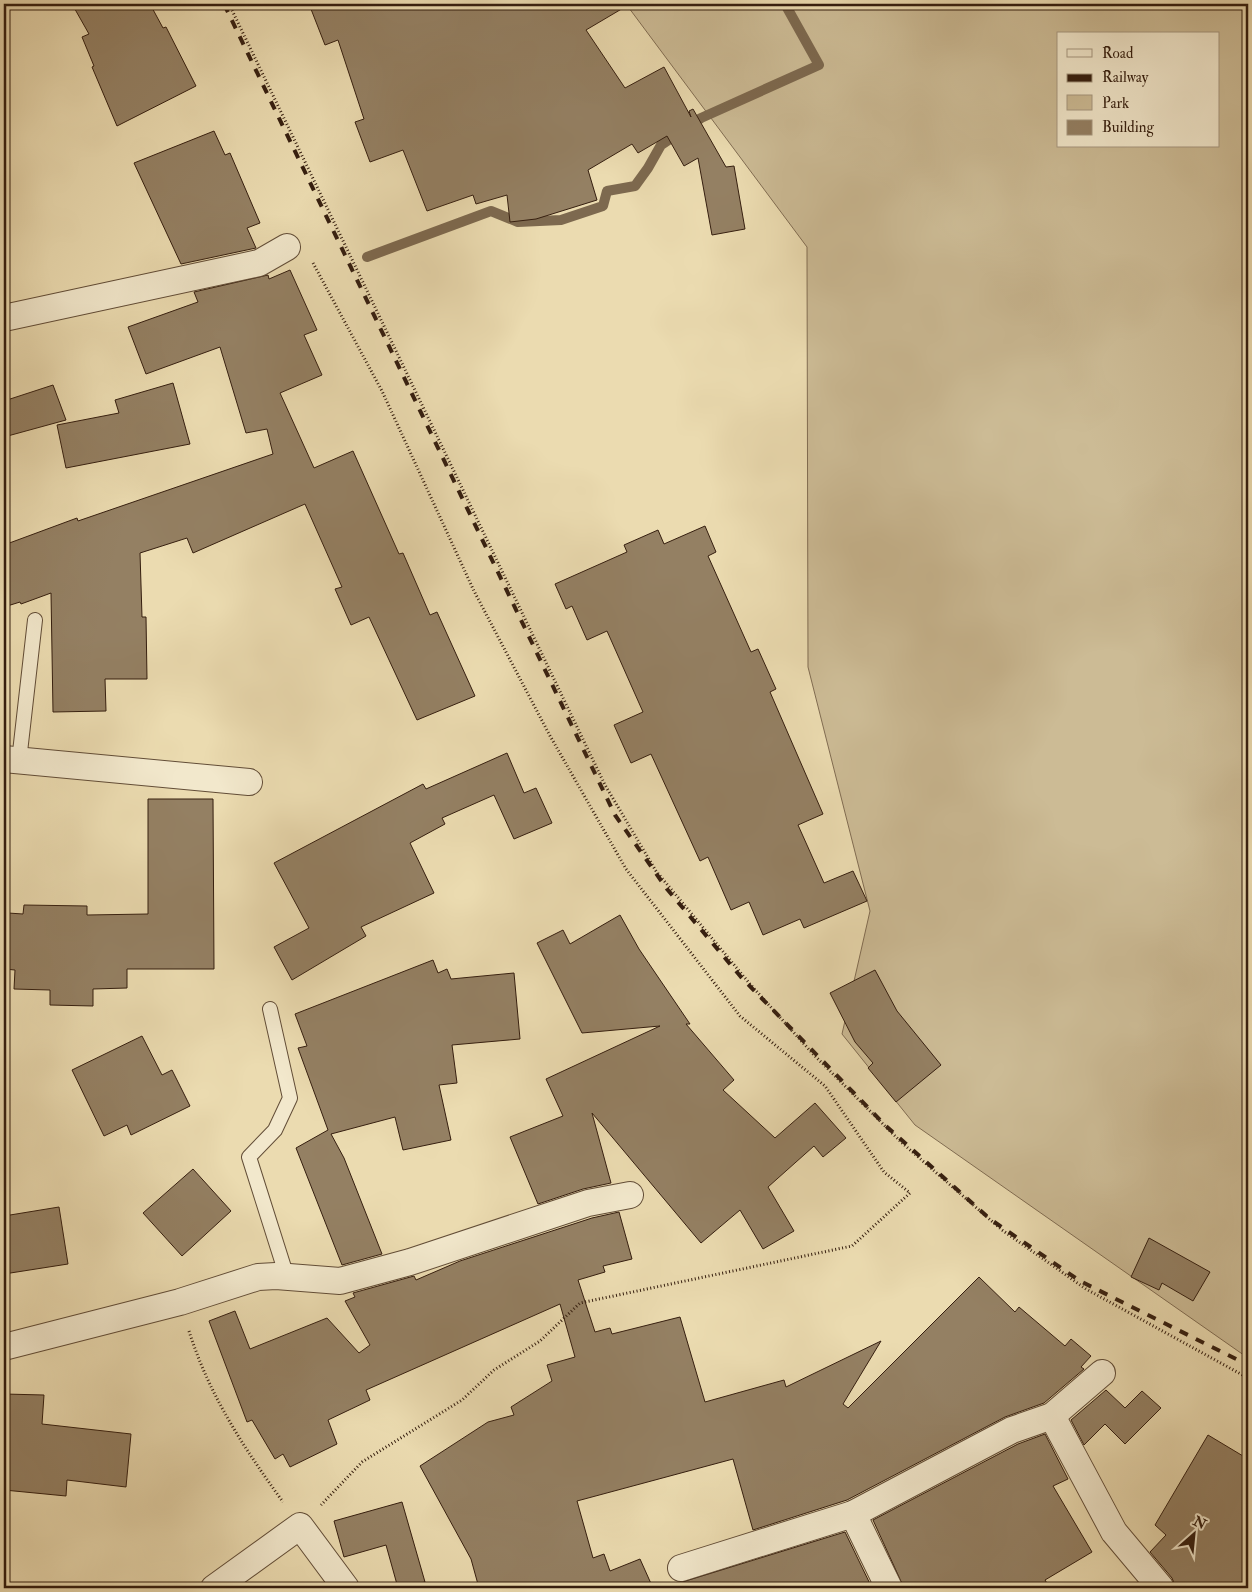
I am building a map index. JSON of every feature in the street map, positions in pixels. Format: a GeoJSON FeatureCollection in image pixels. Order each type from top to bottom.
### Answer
{"type":"FeatureCollection","features":[{"type":"Feature","properties":{"kind":"street"},"geometry":{"type":"LineString","coordinates":[[4,318],[259,263],[288,247]]}},
{"type":"Feature","properties":{"kind":"street"},"geometry":{"type":"LineString","coordinates":[[11,760],[248,782]]}},
{"type":"Feature","properties":{"kind":"street"},"geometry":{"type":"LineString","coordinates":[[4,1347],[180,1302],[258,1277],[340,1282],[410,1262],[588,1203],[630,1195]]}},
{"type":"Feature","properties":{"kind":"street"},"geometry":{"type":"LineString","coordinates":[[680,1568],[853,1514],[1012,1430],[1052,1416],[1102,1373]]}},
{"type":"Feature","properties":{"kind":"street"},"geometry":{"type":"LineString","coordinates":[[1052,1416],[1114,1532],[1161,1588]]}},
{"type":"Feature","properties":{"kind":"street"},"geometry":{"type":"LineString","coordinates":[[853,1514],[889,1588]]}},
{"type":"Feature","properties":{"kind":"street"},"geometry":{"type":"LineString","coordinates":[[214,1588],[300,1526],[346,1588]]}},
{"type":"Feature","properties":{"kind":"lane"},"geometry":{"type":"LineString","coordinates":[[11,760],[35,620]]}},
{"type":"Feature","properties":{"kind":"lane"},"geometry":{"type":"LineString","coordinates":[[270,1009],[290,1098],[275,1130],[249,1157],[287,1278]]}},
{"type":"Feature","properties":{"kind":"path"},"geometry":{"type":"LineString","coordinates":[[229,4],[605,785],[656,871],[750,984],[813,1054],[901,1142],[1002,1230],[1086,1289],[1248,1378]]}},
{"type":"Feature","properties":{"kind":"path"},"geometry":{"type":"LineString","coordinates":[[311,260],[382,391],[474,591],[549,734]]}},
{"type":"Feature","properties":{"kind":"path"},"geometry":{"type":"LineString","coordinates":[[180,1302],[199,1365],[229,1424],[277,1494]]}},
{"type":"Feature","properties":{"kind":"green space"},"geometry":{"type":"Polygon","coordinates":[[[626,4],[1248,4],[1248,1358],[915,1125],[842,1034],[870,911],[808,667],[807,247],[626,4]]]}},
{"type":"Feature","properties":{"kind":"building"},"geometry":{"type":"Polygon","coordinates":[[[72,4],[150,4],[163,28],[166,27],[196,86],[117,126],[92,67],[94,66],[82,37],[89,34],[72,4]]]}},
{"type":"Feature","properties":{"kind":"building"},"geometry":{"type":"Polygon","coordinates":[[[309,4],[630,4],[586,30],[625,88],[664,67],[691,117],[689,111],[693,109],[726,167],[734,166],[745,229],[712,235],[698,158],[684,166],[667,136],[638,153],[632,144],[588,170],[597,200],[536,219],[510,222],[507,195],[476,204],[473,195],[427,211],[403,150],[370,162],[355,122],[364,119],[338,40],[325,45],[309,4]]]}},
{"type":"Feature","properties":{"kind":"building"},"geometry":{"type":"Polygon","coordinates":[[[214,131],[225,155],[230,153],[260,223],[247,228],[256,248],[181,264],[134,163],[214,131]]]}},
{"type":"Feature","properties":{"kind":"building"},"geometry":{"type":"Polygon","coordinates":[[[290,270],[317,330],[304,335],[322,375],[280,393],[314,468],[353,451],[399,554],[403,553],[430,615],[437,612],[475,696],[417,720],[369,617],[351,625],[335,589],[342,587],[305,504],[193,553],[187,538],[140,553],[142,617],[146,617],[147,679],[105,679],[106,711],[53,712],[51,593],[21,604],[20,602],[4,607],[4,545],[77,518],[78,521],[273,454],[267,429],[246,433],[220,347],[146,374],[128,327],[198,302],[194,292],[268,275],[269,279],[290,270]]]}},
{"type":"Feature","properties":{"kind":"building"},"geometry":{"type":"Polygon","coordinates":[[[173,383],[190,444],[66,468],[57,425],[119,413],[115,400],[173,383]]]}},
{"type":"Feature","properties":{"kind":"building"},"geometry":{"type":"Polygon","coordinates":[[[53,385],[66,420],[4,437],[4,401],[53,385]]]}},
{"type":"Feature","properties":{"kind":"building"},"geometry":{"type":"Polygon","coordinates":[[[705,526],[716,552],[708,556],[751,652],[758,649],[776,689],[770,692],[823,814],[798,825],[824,883],[853,871],[867,901],[804,928],[800,919],[763,935],[749,902],[731,910],[708,857],[700,861],[651,754],[631,763],[614,725],[643,712],[607,631],[587,640],[572,606],[566,609],[555,584],[627,552],[624,545],[658,530],[664,544],[705,526]]]}},
{"type":"Feature","properties":{"kind":"building"},"geometry":{"type":"Polygon","coordinates":[[[507,753],[524,793],[536,788],[552,823],[514,839],[494,795],[442,818],[445,824],[410,843],[434,893],[361,927],[366,936],[292,980],[274,947],[309,928],[274,863],[423,784],[426,789],[507,753]]]}},
{"type":"Feature","properties":{"kind":"building"},"geometry":{"type":"Polygon","coordinates":[[[148,799],[213,799],[214,969],[127,969],[127,988],[93,989],[93,1006],[50,1005],[50,990],[14,989],[15,970],[4,969],[4,926],[7,926],[8,913],[23,914],[24,905],[87,906],[87,915],[148,914],[148,799]]]}},
{"type":"Feature","properties":{"kind":"building"},"geometry":{"type":"Polygon","coordinates":[[[620,915],[639,949],[690,1024],[686,1024],[734,1080],[723,1090],[775,1138],[815,1103],[846,1138],[823,1157],[814,1146],[768,1187],[794,1231],[763,1249],[740,1210],[701,1243],[592,1113],[611,1183],[583,1189],[538,1204],[510,1137],[563,1116],[546,1079],[660,1026],[582,1033],[537,943],[563,930],[570,944],[620,915]]]}},
{"type":"Feature","properties":{"kind":"building"},"geometry":{"type":"Polygon","coordinates":[[[433,960],[438,973],[447,969],[451,979],[514,973],[520,1039],[452,1045],[457,1083],[439,1085],[451,1140],[403,1150],[395,1117],[331,1134],[344,1158],[382,1254],[342,1265],[296,1148],[328,1130],[298,1048],[307,1046],[295,1014],[433,960]]]}},
{"type":"Feature","properties":{"kind":"building"},"geometry":{"type":"Polygon","coordinates":[[[875,970],[897,1011],[941,1065],[896,1102],[868,1068],[873,1063],[855,1042],[830,993],[875,970]]]}},
{"type":"Feature","properties":{"kind":"building"},"geometry":{"type":"Polygon","coordinates":[[[142,1036],[162,1075],[172,1070],[190,1106],[131,1135],[127,1125],[104,1136],[72,1070],[142,1036]]]}},
{"type":"Feature","properties":{"kind":"building"},"geometry":{"type":"Polygon","coordinates":[[[193,1169],[231,1211],[182,1256],[143,1213],[193,1169]]]}},
{"type":"Feature","properties":{"kind":"building"},"geometry":{"type":"Polygon","coordinates":[[[59,1207],[68,1264],[4,1274],[4,1216],[59,1207]]]}},
{"type":"Feature","properties":{"kind":"building"},"geometry":{"type":"Polygon","coordinates":[[[619,1212],[632,1259],[603,1266],[605,1272],[578,1280],[595,1332],[610,1328],[612,1334],[680,1317],[705,1402],[784,1380],[786,1387],[881,1341],[843,1404],[848,1408],[979,1277],[1015,1312],[1019,1307],[1065,1346],[1071,1339],[1091,1356],[1081,1367],[1084,1369],[1044,1403],[1005,1417],[847,1500],[753,1530],[733,1459],[577,1501],[593,1558],[604,1554],[610,1571],[640,1559],[653,1588],[479,1588],[471,1559],[420,1466],[488,1422],[514,1415],[511,1407],[552,1381],[547,1365],[575,1357],[560,1304],[366,1390],[370,1400],[328,1420],[337,1444],[290,1467],[283,1454],[275,1459],[252,1420],[247,1422],[209,1321],[235,1311],[250,1349],[327,1318],[359,1353],[370,1345],[345,1301],[355,1297],[353,1293],[414,1276],[416,1280],[460,1261],[592,1218],[619,1212]]]}},
{"type":"Feature","properties":{"kind":"building"},"geometry":{"type":"Polygon","coordinates":[[[1149,1238],[1210,1272],[1193,1301],[1162,1283],[1159,1290],[1131,1277],[1149,1238]]]}},
{"type":"Feature","properties":{"kind":"building"},"geometry":{"type":"Polygon","coordinates":[[[1106,1390],[1125,1408],[1142,1391],[1161,1408],[1125,1444],[1105,1424],[1084,1445],[1071,1420],[1106,1390]]]}},
{"type":"Feature","properties":{"kind":"building"},"geometry":{"type":"Polygon","coordinates":[[[4,1394],[44,1395],[42,1424],[131,1434],[126,1487],[67,1480],[66,1496],[4,1490],[4,1394]]]}},
{"type":"Feature","properties":{"kind":"building"},"geometry":{"type":"Polygon","coordinates":[[[1045,1434],[1068,1479],[1053,1486],[1092,1552],[1045,1580],[1050,1588],[904,1588],[873,1520],[1018,1444],[1045,1434]]]}},
{"type":"Feature","properties":{"kind":"building"},"geometry":{"type":"Polygon","coordinates":[[[1208,1435],[1248,1459],[1248,1588],[1176,1588],[1172,1578],[1150,1552],[1166,1535],[1155,1525],[1208,1435]]]}},
{"type":"Feature","properties":{"kind":"building"},"geometry":{"type":"Polygon","coordinates":[[[402,1502],[425,1582],[398,1588],[386,1545],[344,1557],[334,1521],[402,1502]]]}},
{"type":"Feature","properties":{"kind":"building"},"geometry":{"type":"Polygon","coordinates":[[[845,1532],[872,1588],[676,1588],[676,1584],[679,1583],[845,1532]]]}},
{"type":"Feature","properties":{"kind":"waterway"},"geometry":{"type":"LineString","coordinates":[[367,257],[491,211],[518,222],[561,220],[603,206],[607,191],[635,186],[661,145],[701,118],[819,65],[785,4]]}},
{"type":"Feature","properties":{"kind":"railway"},"geometry":{"type":"LineString","coordinates":[[224,4],[615,815],[667,889],[741,977],[886,1126],[990,1219],[1080,1281],[1248,1365]]}}]}
